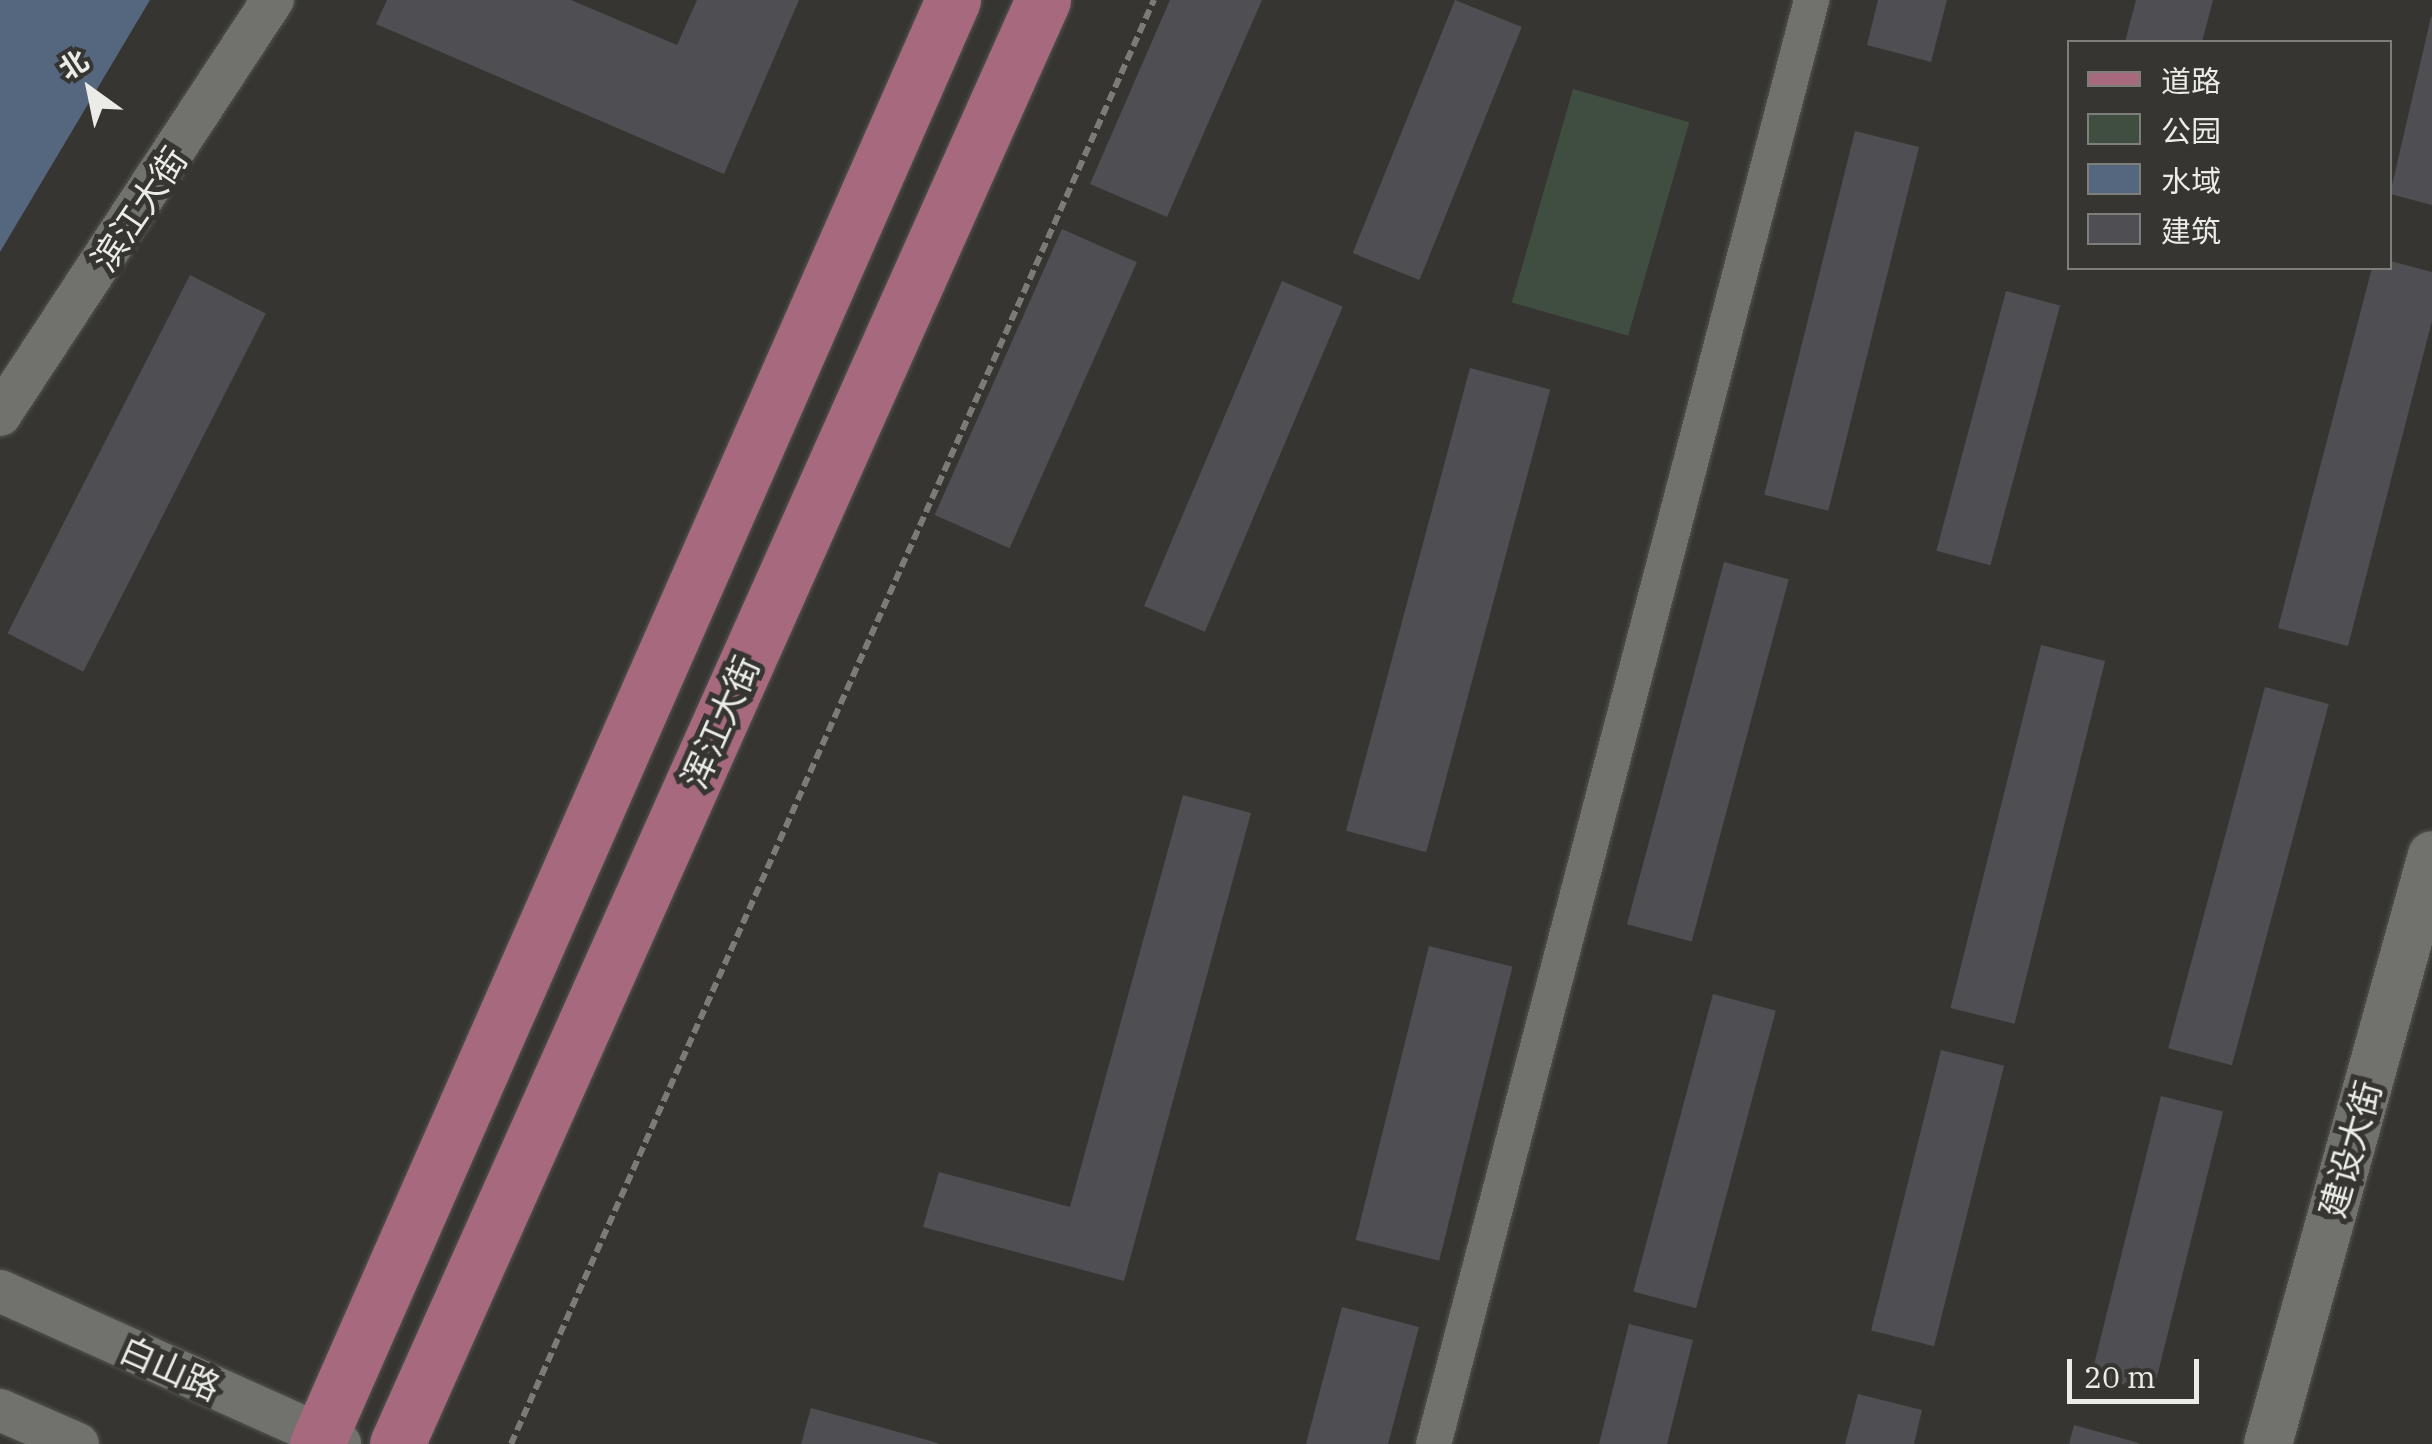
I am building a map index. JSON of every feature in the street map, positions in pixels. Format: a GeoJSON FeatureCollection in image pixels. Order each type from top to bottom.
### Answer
{"type":"FeatureCollection","features":[{"type":"Feature","properties":{"kind":"main road"},"geometry":{"type":"LineString","coordinates":[[326,1441],[953,0]]}},
{"type":"Feature","properties":{"kind":"main road","name":"浑江大街"},"geometry":{"type":"LineString","coordinates":[[397,1444],[1042,0]]}},
{"type":"Feature","properties":{"kind":"main road","name":"建设大街"},"geometry":{"type":"LineString","coordinates":[[2268,1444],[2432,855]]}},
{"type":"Feature","properties":{"kind":"street","name":"滨江大街"},"geometry":{"type":"LineString","coordinates":[[0,415],[273,0]]}},
{"type":"Feature","properties":{"kind":"street"},"geometry":{"type":"LineString","coordinates":[[1433,1444],[1811,0]]}},
{"type":"Feature","properties":{"kind":"street","name":"白山路"},"geometry":{"type":"LineString","coordinates":[[0,1291],[326,1441]]}},
{"type":"Feature","properties":{"kind":"street"},"geometry":{"type":"LineString","coordinates":[[0,1410],[78,1444]]}},
{"type":"Feature","properties":{"kind":"path"},"geometry":{"type":"LineString","coordinates":[[511,1444],[1154,0]]}},
{"type":"Feature","properties":{"kind":"green space"},"geometry":{"type":"Polygon","coordinates":[[[1573,89],[1689,122],[1628,336],[1512,302],[1573,89]]]}},
{"type":"Feature","properties":{"kind":"water"},"geometry":{"type":"Polygon","coordinates":[[[0,0],[150,0],[0,252],[0,0]]]}},
{"type":"Feature","properties":{"kind":"building"},"geometry":{"type":"Polygon","coordinates":[[[387,0],[571,0],[677,45],[697,0],[799,0],[724,174],[376,24],[387,0]]]}},
{"type":"Feature","properties":{"kind":"building"},"geometry":{"type":"Polygon","coordinates":[[[1170,0],[1262,0],[1167,217],[1090,184],[1170,0]]]}},
{"type":"Feature","properties":{"kind":"building"},"geometry":{"type":"Polygon","coordinates":[[[1455,0],[1522,27],[1419,280],[1353,253],[1455,0]]]}},
{"type":"Feature","properties":{"kind":"building"},"geometry":{"type":"Polygon","coordinates":[[[1878,0],[1947,0],[1931,62],[1867,45],[1878,0]]]}},
{"type":"Feature","properties":{"kind":"building"},"geometry":{"type":"Polygon","coordinates":[[[2136,0],[2213,0],[2203,40],[2126,40],[2136,0]]]}},
{"type":"Feature","properties":{"kind":"building"},"geometry":{"type":"Polygon","coordinates":[[[2432,17],[2432,205],[2392,195],[2432,17]]]}},
{"type":"Feature","properties":{"kind":"building"},"geometry":{"type":"Polygon","coordinates":[[[1855,131],[1919,147],[1828,511],[1764,495],[1855,131]]]}},
{"type":"Feature","properties":{"kind":"building"},"geometry":{"type":"Polygon","coordinates":[[[1062,229],[1137,262],[1010,548],[935,515],[1062,229]]]}},
{"type":"Feature","properties":{"kind":"building"},"geometry":{"type":"Polygon","coordinates":[[[2392,262],[2432,272],[2432,321],[2348,646],[2278,628],[2371,270],[2392,270],[2392,262]]]}},
{"type":"Feature","properties":{"kind":"building"},"geometry":{"type":"Polygon","coordinates":[[[190,275],[266,314],[83,672],[7,633],[190,275]]]}},
{"type":"Feature","properties":{"kind":"building"},"geometry":{"type":"Polygon","coordinates":[[[1282,281],[1343,307],[1205,632],[1144,606],[1282,281]]]}},
{"type":"Feature","properties":{"kind":"building"},"geometry":{"type":"Polygon","coordinates":[[[2006,291],[2060,305],[1990,565],[1936,551],[2006,291]]]}},
{"type":"Feature","properties":{"kind":"building"},"geometry":{"type":"Polygon","coordinates":[[[1470,368],[1550,389],[1426,852],[1346,831],[1470,368]]]}},
{"type":"Feature","properties":{"kind":"building"},"geometry":{"type":"Polygon","coordinates":[[[1724,562],[1789,579],[1692,942],[1627,924],[1724,562]]]}},
{"type":"Feature","properties":{"kind":"building"},"geometry":{"type":"Polygon","coordinates":[[[2041,645],[2105,661],[2015,1024],[1951,1008],[2041,645]]]}},
{"type":"Feature","properties":{"kind":"building"},"geometry":{"type":"Polygon","coordinates":[[[2265,687],[2329,704],[2232,1065],[2168,1048],[2265,687]]]}},
{"type":"Feature","properties":{"kind":"building"},"geometry":{"type":"Polygon","coordinates":[[[1183,795],[1251,813],[1124,1281],[923,1227],[939,1172],[1070,1207],[1183,795]]]}},
{"type":"Feature","properties":{"kind":"building"},"geometry":{"type":"Polygon","coordinates":[[[1429,946],[1512,967],[1439,1261],[1356,1240],[1429,946]]]}},
{"type":"Feature","properties":{"kind":"building"},"geometry":{"type":"Polygon","coordinates":[[[1713,994],[1776,1011],[1696,1308],[1633,1292],[1713,994]]]}},
{"type":"Feature","properties":{"kind":"building"},"geometry":{"type":"Polygon","coordinates":[[[1941,1050],[2004,1066],[1934,1346],[1871,1330],[1941,1050]]]}},
{"type":"Feature","properties":{"kind":"building"},"geometry":{"type":"Polygon","coordinates":[[[2161,1096],[2223,1111],[2153,1392],[2091,1376],[2161,1096]]]}},
{"type":"Feature","properties":{"kind":"building"},"geometry":{"type":"Polygon","coordinates":[[[1342,1307],[1419,1327],[1388,1444],[1306,1444],[1342,1307]]]}},
{"type":"Feature","properties":{"kind":"building"},"geometry":{"type":"Polygon","coordinates":[[[1629,1324],[1693,1340],[1667,1444],[1599,1444],[1629,1324]]]}},
{"type":"Feature","properties":{"kind":"building"},"geometry":{"type":"Polygon","coordinates":[[[1858,1394],[1922,1410],[1914,1444],[1845,1444],[1858,1394]]]}},
{"type":"Feature","properties":{"kind":"building"},"geometry":{"type":"Polygon","coordinates":[[[811,1408],[938,1443],[938,1444],[801,1444],[811,1408]]]}},
{"type":"Feature","properties":{"kind":"building"},"geometry":{"type":"Polygon","coordinates":[[[2074,1425],[2139,1443],[2139,1444],[2069,1444],[2074,1425]]]}}]}
